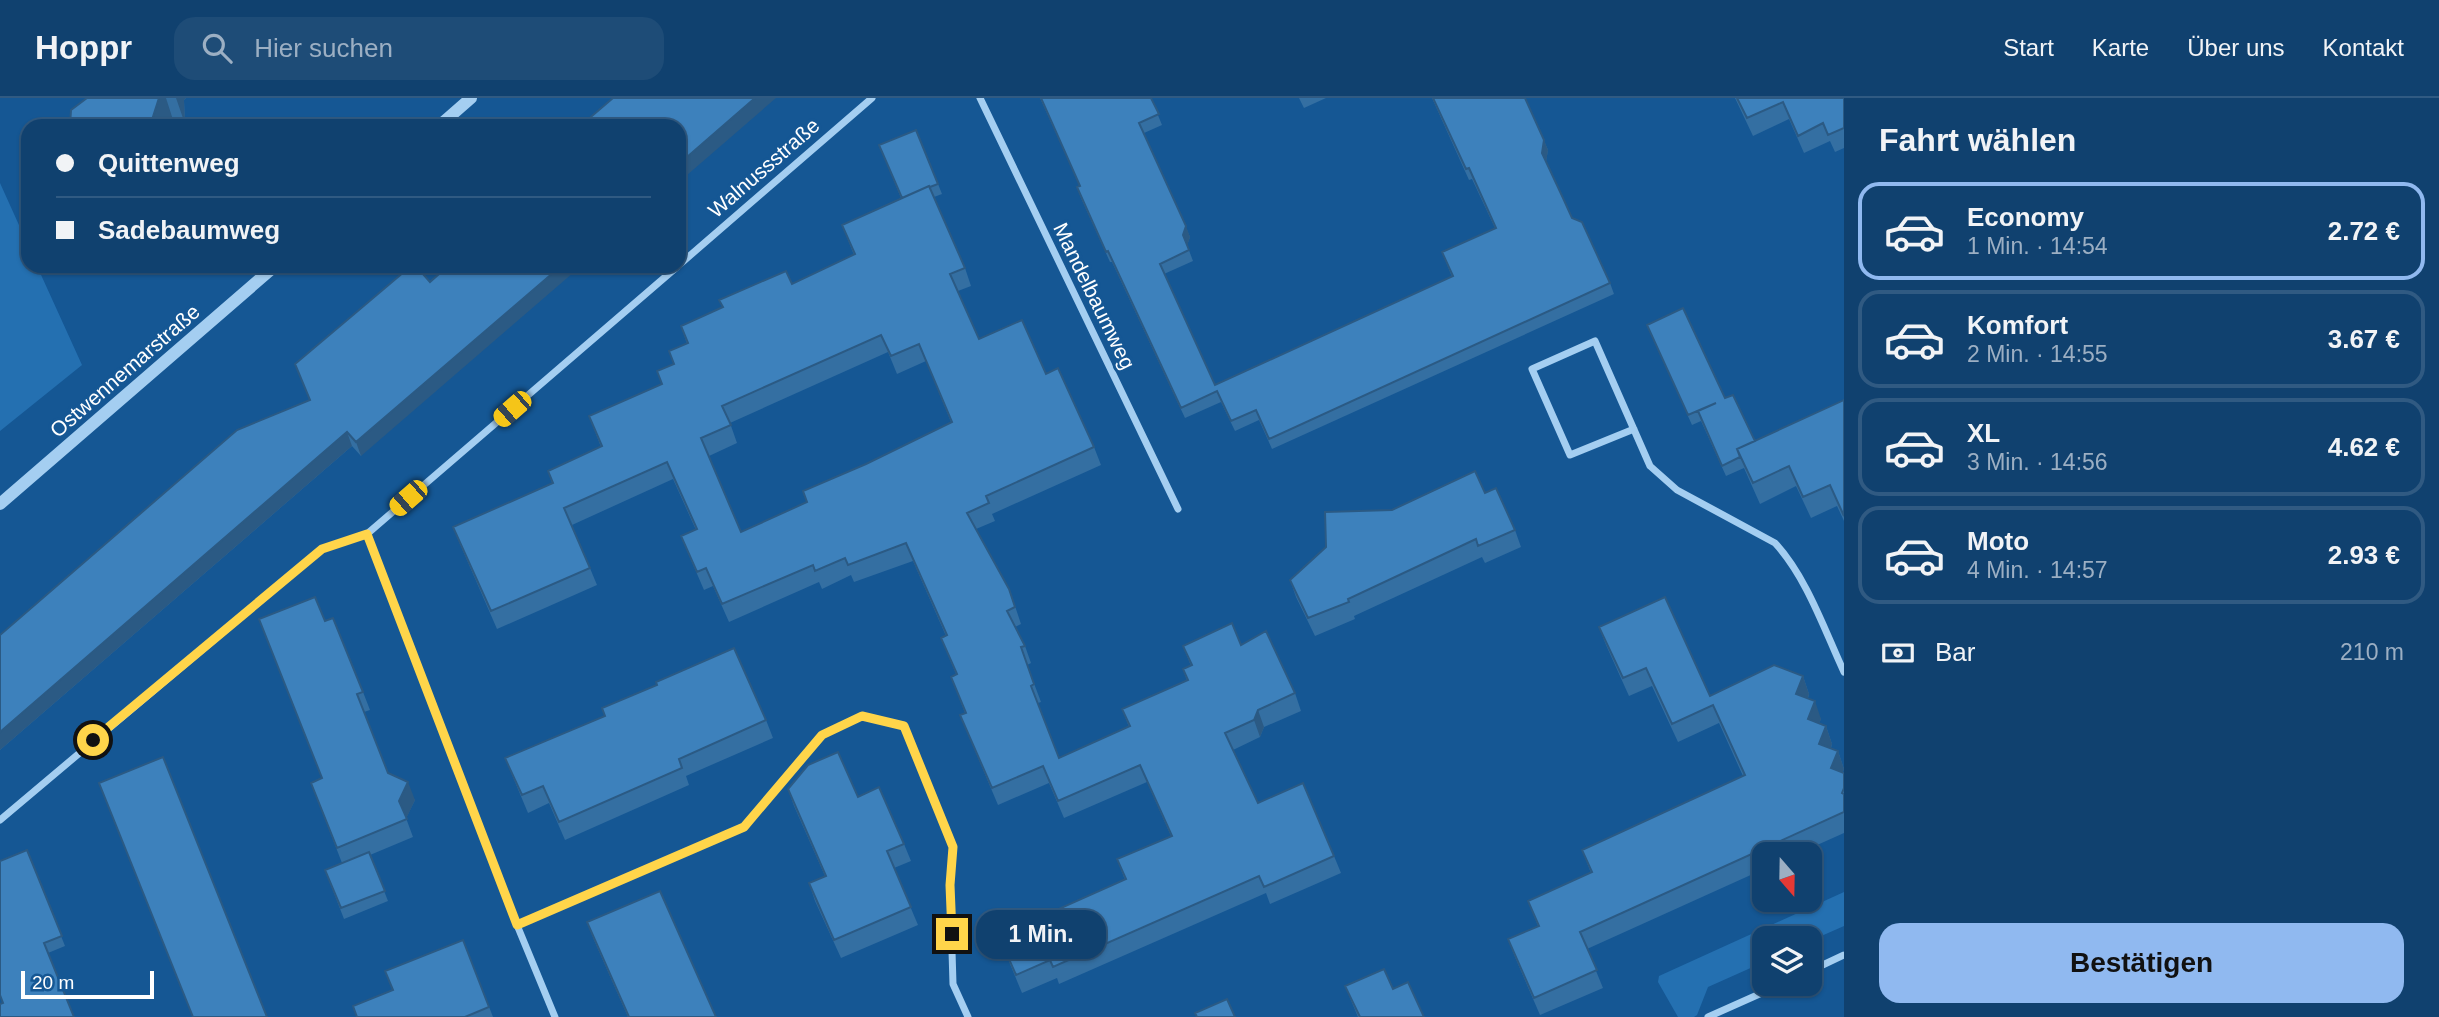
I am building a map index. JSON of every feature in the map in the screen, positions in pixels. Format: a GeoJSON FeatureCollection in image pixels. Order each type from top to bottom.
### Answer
{"type":"FeatureCollection","features":[{"type":"Feature","properties":{"kind":"street"},"geometry":{"type":"LineString","coordinates":[[447,119],[471,98]]}},
{"type":"Feature","properties":{"kind":"street","name":"Walnussstraße"},"geometry":{"type":"LineString","coordinates":[[686,259],[872,98]]}},
{"type":"Feature","properties":{"kind":"street","name":"Mandelbaumweg"},"geometry":{"type":"LineString","coordinates":[[980,98],[1178,509]]}},
{"type":"Feature","properties":{"kind":"street","name":"Ostwennemarstraße"},"geometry":{"type":"LineString","coordinates":[[0,504],[267,273]]}},
{"type":"Feature","properties":{"kind":"street","name":"Walnussstraße"},"geometry":{"type":"LineString","coordinates":[[367,534],[670,273]]}},
{"type":"Feature","properties":{"kind":"street"},"geometry":{"type":"LineString","coordinates":[[1634,429],[1570,455],[1532,369],[1595,341],[1634,429],[1650,466],[1677,491],[1774,543],[1787,556],[1844,673]]}},
{"type":"Feature","properties":{"kind":"street"},"geometry":{"type":"LineString","coordinates":[[0,820],[322,549],[367,534],[555,1017]]}},
{"type":"Feature","properties":{"kind":"street"},"geometry":{"type":"LineString","coordinates":[[517,925],[744,827],[822,735],[862,716],[904,726],[953,847],[950,885],[953,984],[968,1017]]}},
{"type":"Feature","properties":{"kind":"street"},"geometry":{"type":"LineString","coordinates":[[1822,965],[1844,955]]}},
{"type":"Feature","properties":{"kind":"street"},"geometry":{"type":"LineString","coordinates":[[1709,1017],[1755,996]]}},
{"type":"Feature","properties":{"kind":"shaded area"},"geometry":{"type":"Polygon","coordinates":[[[0,183],[21,230],[21,273],[40,273],[82,365],[0,431],[0,183]]]}},
{"type":"Feature","properties":{"kind":"shaded area"},"geometry":{"type":"Polygon","coordinates":[[[1844,892],[1844,926],[1822,936],[1822,926],[1769,926],[1800,912],[1822,912],[1822,902],[1844,892]]]}},
{"type":"Feature","properties":{"kind":"shaded area"},"geometry":{"type":"Polygon","coordinates":[[[1752,934],[1752,967],[1708,987],[1694,1017],[1678,1017],[1658,982],[1659,976],[1752,934]]]}},
{"type":"Feature","properties":{"kind":"building"},"geometry":{"type":"Polygon","coordinates":[[[87,98],[159,98],[152,119],[70,119],[71,110],[87,98]]]}},
{"type":"Feature","properties":{"kind":"building"},"geometry":{"type":"Polygon","coordinates":[[[613,98],[755,98],[686,158],[686,119],[588,119],[613,98]]]}},
{"type":"Feature","properties":{"kind":"building"},"geometry":{"type":"Polygon","coordinates":[[[1041,98],[1151,98],[1159,114],[1139,123],[1186,226],[1183,235],[1189,250],[1160,264],[1215,385],[1453,276],[1442,252],[1496,228],[1433,98],[1525,98],[1544,140],[1542,153],[1572,218],[1582,222],[1610,283],[1269,439],[1256,410],[1231,421],[1217,391],[1181,408],[1108,251],[1106,252],[1041,98]]]}},
{"type":"Feature","properties":{"kind":"building"},"geometry":{"type":"Polygon","coordinates":[[[1737,98],[1844,98],[1844,128],[1828,135],[1823,123],[1798,136],[1783,102],[1747,118],[1737,98]]]}},
{"type":"Feature","properties":{"kind":"building"},"geometry":{"type":"Polygon","coordinates":[[[916,130],[938,184],[902,198],[879,145],[916,130]]]}},
{"type":"Feature","properties":{"kind":"building"},"geometry":{"type":"Polygon","coordinates":[[[929,186],[965,268],[950,274],[979,339],[1022,320],[1046,374],[1058,368],[1094,447],[986,496],[989,503],[967,513],[1009,589],[1015,607],[1007,611],[1025,646],[1021,647],[1034,684],[1031,686],[1059,758],[1130,726],[1122,709],[1188,680],[1183,669],[1192,665],[1183,646],[1232,623],[1241,645],[1266,631],[1295,693],[1258,710],[1254,720],[1225,733],[1258,803],[1303,783],[1334,856],[1264,887],[1259,876],[1053,967],[1050,960],[1016,975],[993,923],[1027,909],[1032,921],[1126,879],[1117,859],[1172,836],[1140,765],[1058,801],[1043,766],[992,788],[960,715],[966,713],[951,677],[957,674],[941,638],[947,635],[906,543],[848,565],[845,558],[815,571],[813,565],[722,604],[706,568],[697,572],[681,536],[697,529],[667,462],[564,508],[590,568],[491,611],[453,527],[553,483],[548,471],[602,446],[589,416],[662,384],[657,371],[674,364],[669,351],[688,343],[681,326],[723,307],[719,300],[786,271],[792,284],[855,254],[842,225],[929,186]],[[881,335],[722,406],[731,425],[701,438],[741,532],[807,502],[803,491],[952,422],[919,344],[891,356],[881,335]]]}},
{"type":"Feature","properties":{"kind":"building"},"geometry":{"type":"Polygon","coordinates":[[[403,273],[422,273],[430,282],[440,273],[553,273],[356,442],[347,432],[0,732],[0,635],[237,430],[310,400],[295,364],[403,273]]]}},
{"type":"Feature","properties":{"kind":"building"},"geometry":{"type":"Polygon","coordinates":[[[1683,308],[1725,398],[1733,395],[1755,441],[1737,449],[1740,457],[1722,466],[1698,411],[1716,403],[1688,415],[1647,325],[1683,308]]]}},
{"type":"Feature","properties":{"kind":"building"},"geometry":{"type":"Polygon","coordinates":[[[1844,400],[1844,516],[1830,485],[1803,497],[1789,466],[1753,483],[1737,449],[1844,400]]]}},
{"type":"Feature","properties":{"kind":"building"},"geometry":{"type":"Polygon","coordinates":[[[1475,471],[1485,493],[1496,488],[1515,530],[1478,546],[1476,539],[1348,599],[1349,602],[1308,618],[1290,580],[1326,547],[1325,512],[1392,510],[1475,471]]]}},
{"type":"Feature","properties":{"kind":"building"},"geometry":{"type":"Polygon","coordinates":[[[315,597],[325,621],[333,618],[363,692],[357,694],[388,773],[408,782],[399,801],[407,819],[337,848],[311,783],[322,778],[259,619],[315,597]]]}},
{"type":"Feature","properties":{"kind":"building"},"geometry":{"type":"Polygon","coordinates":[[[1665,597],[1710,696],[1774,665],[1803,676],[1796,694],[1815,701],[1808,719],[1826,726],[1819,744],[1838,751],[1831,768],[1844,773],[1844,812],[1778,842],[1752,842],[1752,854],[1580,932],[1597,970],[1534,998],[1508,939],[1539,926],[1528,901],[1592,872],[1582,850],[1745,775],[1713,705],[1672,724],[1646,668],[1623,678],[1599,627],[1665,597]]]}},
{"type":"Feature","properties":{"kind":"building"},"geometry":{"type":"Polygon","coordinates":[[[734,648],[766,720],[679,759],[682,768],[559,822],[543,786],[522,795],[505,758],[605,716],[602,708],[734,648]]]}},
{"type":"Feature","properties":{"kind":"building"},"geometry":{"type":"Polygon","coordinates":[[[838,752],[858,797],[879,787],[904,844],[887,851],[911,907],[834,940],[809,883],[826,876],[788,789],[808,765],[838,752]]]}},
{"type":"Feature","properties":{"kind":"building"},"geometry":{"type":"Polygon","coordinates":[[[163,757],[267,1017],[193,1017],[99,783],[163,757]]]}},
{"type":"Feature","properties":{"kind":"building"},"geometry":{"type":"Polygon","coordinates":[[[27,850],[62,936],[44,943],[74,1017],[0,1017],[0,1004],[3,1003],[0,995],[0,861],[27,850]]]}},
{"type":"Feature","properties":{"kind":"building"},"geometry":{"type":"Polygon","coordinates":[[[369,852],[385,891],[341,908],[325,870],[369,852]]]}},
{"type":"Feature","properties":{"kind":"building"},"geometry":{"type":"Polygon","coordinates":[[[660,891],[716,1017],[629,1017],[587,922],[660,891]]]}},
{"type":"Feature","properties":{"kind":"building"},"geometry":{"type":"Polygon","coordinates":[[[463,940],[489,1007],[465,1017],[357,1017],[353,1006],[393,990],[385,971],[463,940]]]}},
{"type":"Feature","properties":{"kind":"building"},"geometry":{"type":"Polygon","coordinates":[[[1384,969],[1393,989],[1408,982],[1424,1017],[1360,1017],[1345,986],[1384,969]]]}},
{"type":"Feature","properties":{"kind":"building"},"geometry":{"type":"Polygon","coordinates":[[[1227,999],[1235,1017],[1197,1017],[1195,1013],[1227,999]]]}},
{"type":"Feature","properties":{"kind":"route"},"geometry":{"type":"LineString","coordinates":[[93,740],[322,549],[367,534],[517,925],[744,827],[822,735],[862,716],[904,726],[953,847],[950,885],[952,934]]}}]}
